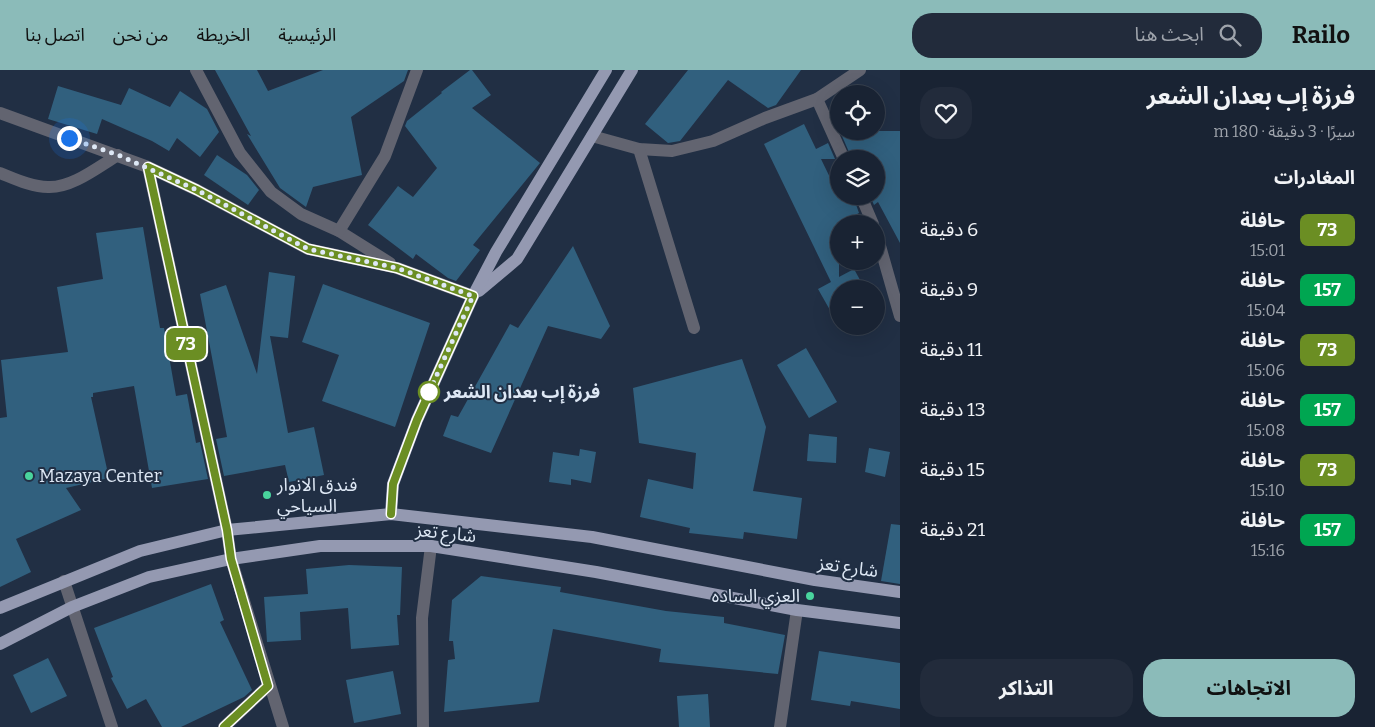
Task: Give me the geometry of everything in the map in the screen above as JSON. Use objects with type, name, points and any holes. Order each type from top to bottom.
[{"type":"main road","points":[[391,514],[393,484],[413,429],[473,296],[496,252],[606,70]]},
{"type":"main road","points":[[473,296],[517,259],[632,70]]},
{"type":"main road","name":"شارع تعز","points":[[0,608],[140,551],[227,530],[391,514],[592,537],[815,580],[900,592]]},
{"type":"main road","name":"شارع تعز","points":[[0,644],[72,607],[149,577],[231,559],[320,546],[431,546],[596,572],[797,610],[900,623]]},
{"type":"street","points":[[196,70],[240,152],[271,192],[301,214],[339,232],[397,268]]},
{"type":"street","points":[[339,232],[385,156],[417,70]]},
{"type":"street","points":[[592,136],[640,149],[672,151],[713,141],[765,118],[817,100],[860,70]]},
{"type":"street","points":[[817,100],[840,150]]},
{"type":"street","points":[[0,114],[148,167],[197,190],[308,249],[397,268],[473,296]]},
{"type":"street","points":[[640,149],[694,328]]},
{"type":"street","points":[[0,173],[26,183],[49,188],[70,182],[118,155]]},
{"type":"street","points":[[148,167],[227,530],[231,559],[268,686],[283,727]]},
{"type":"street","points":[[885,264],[900,316]]},
{"type":"street","points":[[423,727],[422,618],[431,546]]},
{"type":"street","points":[[64,581],[112,727]]},
{"type":"street","points":[[780,727],[797,610]]},
{"type":"street","points":[[224,727],[268,686]]},
{"type":"building","points":[[215,70],[257,70],[268,91],[323,70],[408,70],[404,81],[351,117],[362,175],[313,187],[306,207],[280,188],[247,134],[251,136]]},
{"type":"building","points":[[472,70],[491,95],[472,108],[540,163],[473,245],[480,250],[456,281],[448,278],[416,254],[413,259],[368,225],[398,186],[413,197],[437,168],[405,126],[407,121]]},
{"type":"building","points":[[688,70],[801,70],[776,105],[768,108],[728,80],[680,141],[668,143],[645,124]]},
{"type":"building","points":[[58,86],[121,105],[129,88],[170,107],[180,91],[207,109],[219,132],[200,157],[177,138],[169,151],[152,141],[102,119],[97,134],[48,119]]},
{"type":"building","points":[[804,124],[816,149],[828,143],[831,150],[830,159],[821,159],[830,178],[830,205],[856,205],[859,213],[855,215],[830,215],[830,270],[839,270],[839,277],[855,270],[860,280],[830,280],[764,144]]},
{"type":"building","points":[[885,131],[900,131],[900,243],[880,205],[885,205],[885,150],[848,150],[844,140],[885,140]]},
{"type":"building","points":[[217,155],[247,175],[259,190],[248,205],[204,175]]},
{"type":"building","points":[[143,227],[160,328],[164,328],[176,396],[187,394],[196,443],[200,442],[208,479],[152,488],[134,386],[93,393],[93,397],[91,397],[109,478],[66,488],[81,510],[16,539],[31,572],[0,587],[0,418],[7,417],[1,360],[68,352],[57,287],[103,279],[96,233]]},
{"type":"building","points":[[573,246],[610,326],[601,339],[548,326],[491,453],[443,436],[451,415],[458,417],[510,324],[518,328]]},
{"type":"building","points":[[269,272],[295,276],[288,338],[270,336],[288,433],[314,427],[324,475],[289,482],[285,465],[224,476],[216,439],[227,437],[200,294],[226,285],[257,374]]},
{"type":"building","points":[[830,283],[830,310],[818,289]]},
{"type":"building","points":[[323,284],[430,323],[395,427],[322,401],[339,355],[302,342]]},
{"type":"building","points":[[806,348],[837,402],[809,418],[777,365]]},
{"type":"building","points":[[742,359],[766,427],[753,491],[802,498],[797,539],[744,532],[743,539],[689,533],[690,528],[640,517],[648,479],[693,489],[696,453],[639,443],[633,388]]},
{"type":"building","points":[[809,434],[837,437],[836,463],[807,461]]},
{"type":"building","points":[[869,448],[890,452],[885,477],[865,472]]},
{"type":"building","points":[[580,449],[596,452],[591,483],[571,479],[571,485],[549,482],[553,452],[579,456]]},
{"type":"building","points":[[891,524],[900,525],[900,584],[881,581]]},
{"type":"building","points":[[349,565],[402,567],[400,615],[397,615],[399,645],[351,649],[348,608],[300,612],[301,640],[267,642],[264,597],[308,594],[306,569]]},
{"type":"building","points":[[481,576],[561,587],[560,592],[666,611],[724,617],[724,623],[785,635],[778,674],[659,662],[661,649],[553,629],[539,702],[444,712],[448,660],[455,659],[453,641],[449,641],[452,600]]},
{"type":"building","points":[[211,584],[224,620],[220,622],[252,690],[244,697],[181,727],[162,727],[146,699],[127,709],[111,678],[113,677],[94,628]]},
{"type":"building","points":[[819,651],[900,663],[900,709],[851,701],[850,706],[811,700]]},
{"type":"building","points":[[48,658],[67,696],[31,713],[13,675]]},
{"type":"building","points":[[393,671],[401,714],[354,723],[346,680]]},
{"type":"building","points":[[708,694],[710,727],[679,727],[677,696]]},
{"type":"bus line","name":"73","points":[[224,727],[268,686],[231,559],[227,530],[148,167],[197,190],[308,249],[397,268],[473,296],[417,420],[393,484],[391,514]]},
{"type":"place","name":"فرزة إب بعدان الشعر","points":[[429,392]]},
{"type":"place","name":"Mazaya Center","points":[[29,476]]},
{"type":"place","name":"فندق الانوار السياحي","points":[[267,495]]},
{"type":"place","name":"العزي الساده","points":[[810,596]]},
{"type":"route","points":[[69,138],[148,167],[197,190],[308,249],[397,268],[473,296],[429,392]]}]
